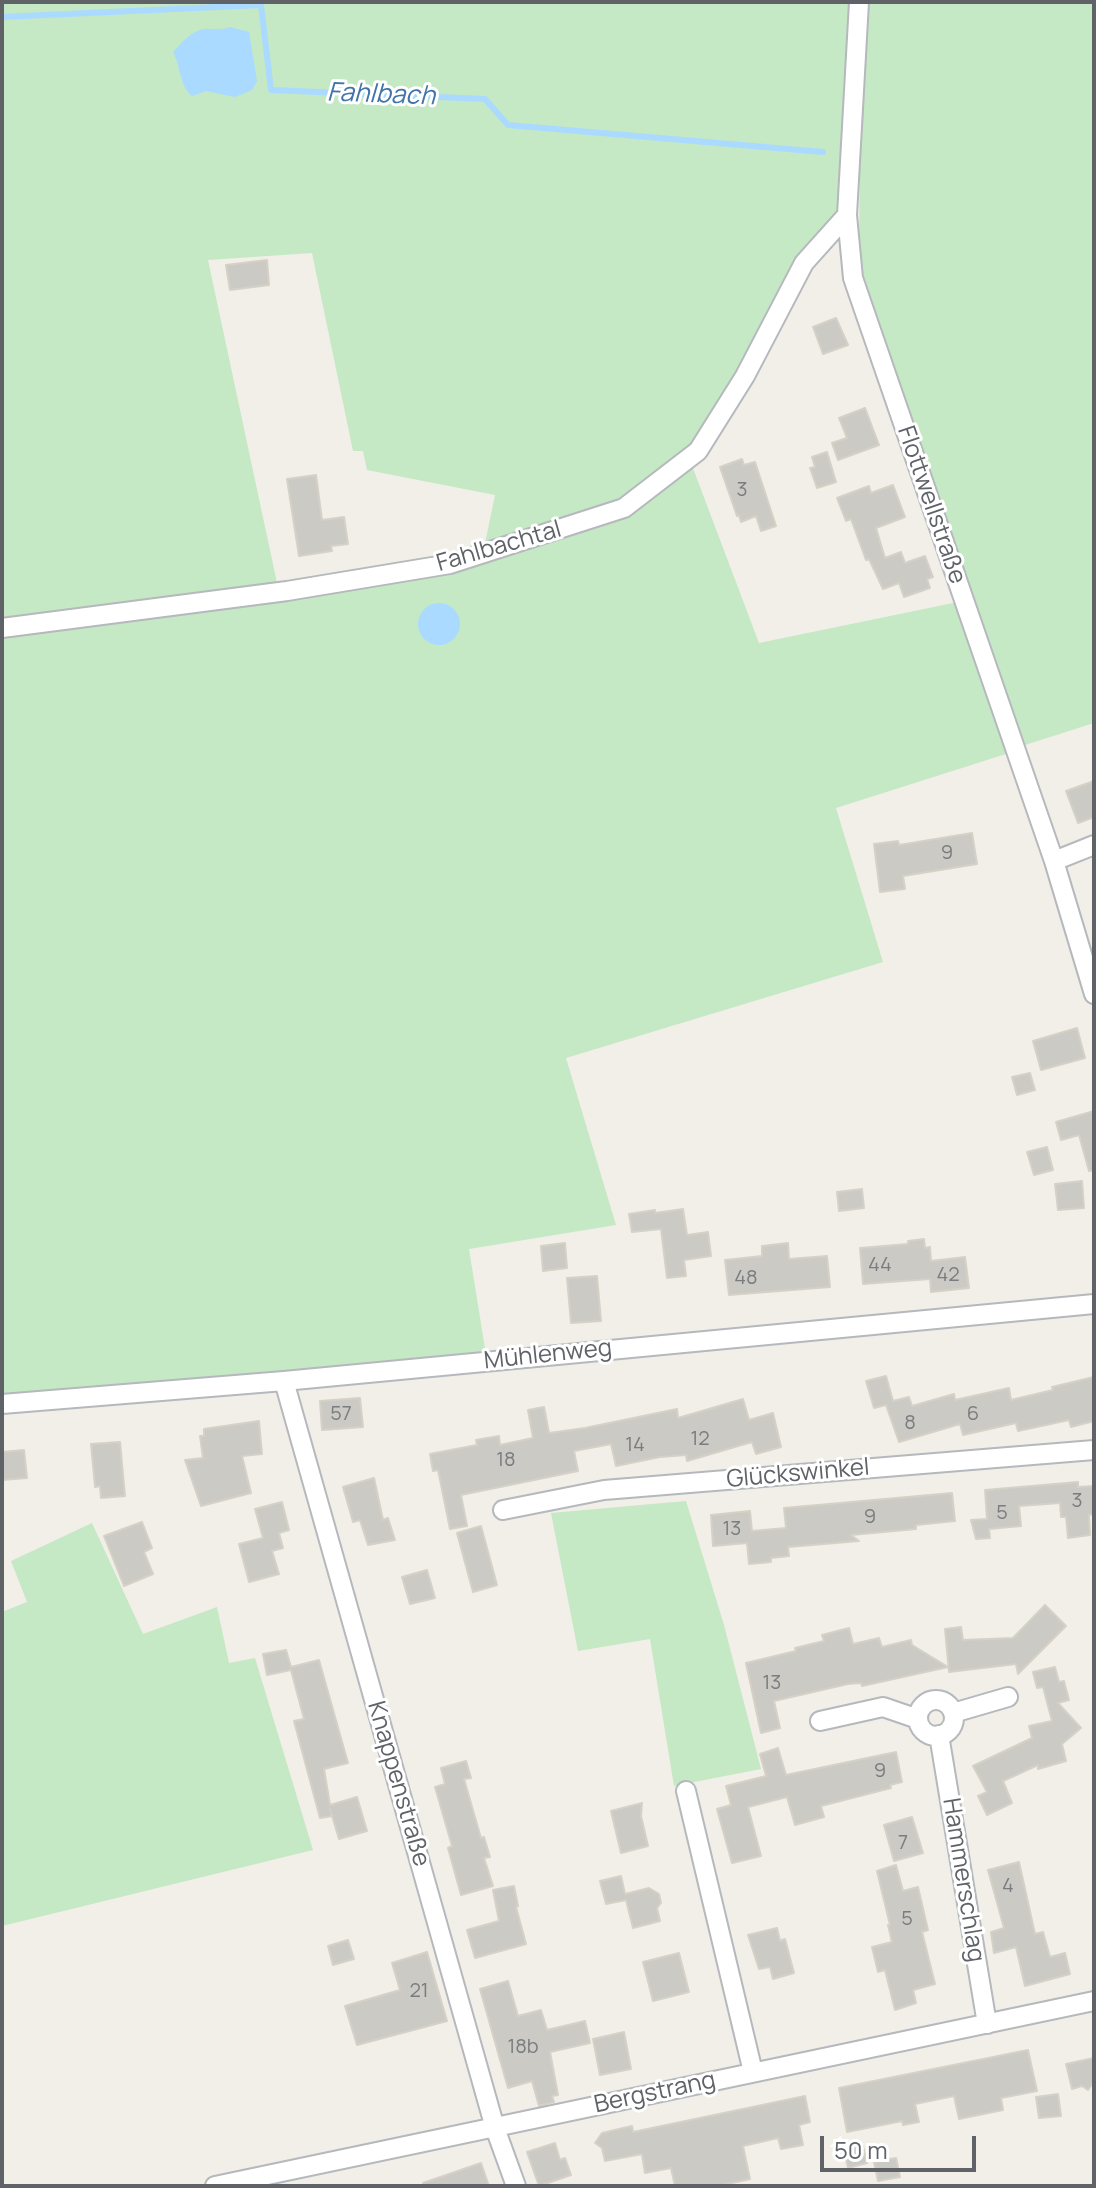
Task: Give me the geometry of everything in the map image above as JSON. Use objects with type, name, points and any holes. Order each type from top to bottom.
[{"type":"street","name":"Flottwellstraße","points":[[859,2],[847,215],[853,278],[1054,861],[1094,994]]},
{"type":"street","name":"Fahlbachtal","points":[[2,628],[287,591],[450,564],[624,508],[698,451],[745,376],[804,263],[847,215]]},
{"type":"street","points":[[1054,861],[1094,845]]},
{"type":"street","name":"Mühlenweg","points":[[2,1404],[284,1381],[1094,1304]]},
{"type":"street","name":"Knappenstraße","points":[[284,1381],[495,2128],[516,2186]]},
{"type":"street","name":"Glückswinkel","points":[[503,1510],[604,1490],[1094,1450]]},
{"type":"street","points":[[953,1713],[1008,1697]]},
{"type":"street","points":[[820,1721],[883,1707],[918,1719],[928,1734],[939,1735],[950,1729],[953,1713],[946,1703],[935,1700],[921,1708],[918,1719]]},
{"type":"street","name":"Hammerschlag","points":[[939,1735],[987,2024]]},
{"type":"street","points":[[686,1791],[753,2072]]},
{"type":"street","name":"Bergstrang","points":[[215,2186],[1094,2001]]},
{"type":"green space","points":[[2,2],[854,2],[842,211],[693,446],[627,500],[484,548],[495,495],[367,470],[363,451],[353,451],[312,253],[208,260],[277,583],[2,620]]},
{"type":"green space","points":[[861,2],[1094,2],[1094,723],[1025,745],[868,300],[859,262]]},
{"type":"green space","points":[[691,463],[759,643],[958,602],[1009,753],[836,808],[883,962],[566,1058],[616,1225],[469,1249],[486,1355],[2,1396],[2,634],[340,587],[629,509]]},
{"type":"green space","points":[[686,1501],[724,1625],[761,1769],[674,1786],[650,1639],[578,1651],[551,1513]]},
{"type":"green space","points":[[92,1523],[143,1634],[217,1607],[229,1663],[255,1658],[313,1850],[2,1926],[2,1612],[27,1602],[11,1561]]},
{"type":"water","points":[[230,27],[249,32],[257,81],[252,90],[235,97],[206,91],[192,96],[185,86],[173,52],[199,30]]},
{"type":"water","points":[[439,603],[454,609],[460,624],[454,639],[439,645],[424,639],[418,624],[424,609]]},
{"type":"building","points":[[267,260],[269,285],[230,290],[226,265]]},
{"type":"building","points":[[836,318],[848,345],[823,354],[813,327]]},
{"type":"building","points":[[865,408],[879,445],[838,460],[832,443],[847,438],[839,418]]},
{"type":"building","points":[[827,452],[836,482],[817,488],[810,468],[815,467],[812,457]]},
{"type":"building","points":[[742,459],[744,465],[755,462],[776,526],[761,531],[756,516],[741,522],[737,516],[720,467]]},
{"type":"building","points":[[316,475],[322,520],[344,517],[348,544],[331,546],[332,551],[299,556],[287,479]]},
{"type":"building","points":[[893,485],[905,517],[876,528],[885,558],[901,552],[905,563],[925,556],[933,577],[927,579],[930,588],[904,597],[899,583],[883,589],[869,559],[866,560],[851,519],[846,521],[837,498],[869,486],[871,493]]},
{"type":"building","points":[[1094,781],[1094,817],[1078,823],[1066,791]]},
{"type":"building","points":[[972,833],[977,864],[903,876],[905,889],[880,892],[874,844],[898,841],[899,845]]},
{"type":"building","points":[[1077,1028],[1085,1058],[1041,1070],[1033,1041]]},
{"type":"building","points":[[1030,1073],[1035,1090],[1017,1095],[1012,1077]]},
{"type":"building","points":[[1094,1111],[1094,1170],[1089,1171],[1079,1135],[1061,1140],[1056,1122]]},
{"type":"building","points":[[1047,1147],[1053,1170],[1034,1175],[1027,1152]]},
{"type":"building","points":[[1082,1181],[1084,1208],[1058,1210],[1055,1184]]},
{"type":"building","points":[[862,1189],[864,1208],[839,1211],[837,1192]]},
{"type":"building","points":[[683,1209],[687,1235],[708,1232],[711,1256],[684,1260],[686,1276],[667,1278],[661,1229],[632,1232],[629,1214]]},
{"type":"building","points":[[924,1239],[925,1248],[930,1247],[931,1261],[965,1257],[969,1288],[931,1292],[930,1279],[863,1284],[860,1248],[908,1244],[908,1241]]},
{"type":"building","points":[[565,1243],[567,1268],[543,1271],[541,1246]]},
{"type":"building","points":[[788,1243],[789,1259],[827,1256],[830,1287],[729,1295],[725,1260],[762,1256],[762,1246]]},
{"type":"building","points":[[597,1276],[601,1321],[571,1323],[567,1278]]},
{"type":"building","points":[[886,1376],[893,1401],[909,1397],[912,1406],[954,1394],[955,1400],[1009,1388],[1011,1400],[1094,1377],[1094,1421],[1071,1427],[1069,1420],[1018,1431],[1016,1423],[963,1435],[960,1424],[899,1442],[886,1405],[874,1408],[866,1381]]},
{"type":"building","points":[[360,1398],[363,1427],[322,1430],[320,1401]]},
{"type":"building","points":[[743,1399],[749,1420],[773,1413],[781,1447],[756,1454],[752,1442],[687,1461],[686,1455],[616,1466],[611,1444],[574,1451],[578,1471],[461,1495],[467,1526],[450,1529],[438,1470],[433,1471],[430,1454],[477,1445],[476,1440],[499,1436],[500,1445],[533,1438],[528,1410],[544,1407],[549,1433],[677,1409],[678,1418]]},
{"type":"building","points":[[259,1421],[262,1454],[242,1456],[251,1493],[201,1506],[185,1460],[203,1458],[200,1436],[204,1436],[204,1429]]},
{"type":"building","points":[[120,1442],[125,1496],[101,1498],[100,1486],[95,1487],[91,1444]]},
{"type":"building","points":[[24,1450],[27,1478],[2,1480],[2,1452]]},
{"type":"building","points":[[374,1478],[383,1520],[388,1518],[395,1540],[368,1545],[360,1520],[353,1522],[343,1487]]},
{"type":"building","points":[[1078,1482],[1078,1487],[1094,1486],[1094,1514],[1089,1515],[1090,1535],[1068,1538],[1066,1517],[1061,1517],[1060,1503],[1019,1506],[1021,1526],[989,1529],[990,1538],[976,1539],[971,1520],[987,1519],[985,1490]]},
{"type":"building","points":[[952,1493],[955,1521],[916,1525],[916,1529],[851,1535],[859,1541],[788,1547],[789,1556],[771,1558],[771,1562],[749,1564],[747,1543],[713,1546],[711,1515],[750,1511],[752,1531],[786,1528],[784,1508]]},
{"type":"building","points":[[282,1502],[289,1530],[279,1533],[283,1548],[272,1551],[279,1574],[249,1582],[239,1544],[263,1538],[255,1509]]},
{"type":"building","points":[[142,1522],[152,1548],[144,1552],[153,1574],[124,1586],[104,1536]]},
{"type":"building","points":[[481,1526],[497,1585],[473,1592],[457,1533]]},
{"type":"building","points":[[427,1570],[435,1598],[410,1604],[402,1577]]},
{"type":"building","points":[[1045,1605],[1066,1626],[1018,1674],[1016,1664],[949,1672],[945,1629],[961,1627],[963,1640],[1013,1638]]},
{"type":"building","points":[[849,1628],[853,1644],[879,1638],[882,1647],[911,1640],[912,1645],[948,1667],[862,1686],[861,1683],[848,1684],[774,1701],[780,1728],[761,1733],[746,1663],[796,1651],[795,1648],[824,1641],[822,1635]]},
{"type":"building","points":[[286,1650],[291,1667],[319,1660],[348,1763],[324,1769],[330,1805],[357,1797],[367,1831],[339,1839],[330,1809],[332,1816],[320,1818],[294,1721],[304,1719],[291,1670],[267,1675],[263,1654]]},
{"type":"building","points":[[1055,1667],[1059,1682],[1064,1681],[1069,1700],[1058,1703],[1081,1728],[1062,1744],[1066,1761],[1038,1769],[1038,1765],[1003,1781],[1012,1803],[987,1815],[978,1796],[987,1792],[973,1766],[1032,1738],[1029,1726],[1052,1721],[1043,1687],[1037,1688],[1033,1672]]},
{"type":"building","points":[[778,1748],[786,1775],[896,1752],[902,1782],[890,1785],[891,1788],[821,1806],[824,1817],[795,1825],[787,1797],[748,1807],[761,1856],[732,1863],[717,1809],[731,1805],[726,1786],[766,1776],[760,1754]]},
{"type":"building","points":[[466,1761],[471,1778],[464,1779],[481,1838],[484,1837],[490,1857],[484,1858],[493,1886],[461,1895],[448,1848],[452,1846],[435,1787],[445,1784],[441,1768]]},
{"type":"building","points":[[642,1803],[641,1816],[648,1846],[621,1853],[611,1811]]},
{"type":"building","points":[[912,1817],[923,1853],[894,1861],[884,1825]]},
{"type":"building","points":[[1019,1862],[1035,1934],[1043,1932],[1050,1957],[1065,1953],[1070,1974],[1025,1986],[1016,1947],[994,1953],[991,1932],[1004,1928],[988,1870]]},
{"type":"building","points":[[896,1865],[903,1891],[918,1887],[928,1930],[922,1932],[935,1984],[913,1990],[916,2003],[895,2010],[885,1970],[878,1972],[872,1947],[892,1942],[877,1871]]},
{"type":"building","points":[[621,1876],[625,1894],[649,1888],[659,1894],[661,1903],[657,1908],[660,1921],[633,1928],[626,1900],[606,1904],[600,1881]]},
{"type":"building","points":[[514,1886],[526,1944],[475,1958],[467,1930],[499,1921],[493,1890]]},
{"type":"building","points":[[777,1928],[780,1941],[785,1939],[794,1973],[773,1979],[770,1967],[759,1969],[748,1935]]},
{"type":"building","points":[[348,1940],[354,1959],[333,1965],[328,1946]]},
{"type":"building","points":[[427,1952],[447,2021],[357,2045],[345,2006],[400,1990],[392,1963]]},
{"type":"building","points":[[679,1953],[689,1992],[653,2001],[643,1962]]},
{"type":"building","points":[[508,1981],[518,2016],[541,2010],[547,2030],[585,2021],[590,2043],[550,2052],[558,2095],[552,2096],[554,2102],[539,2106],[532,2081],[508,2088],[480,1989]]},
{"type":"building","points":[[624,2032],[631,2069],[600,2075],[593,2039]]},
{"type":"building","points":[[1028,2050],[1037,2091],[1001,2098],[1003,2110],[959,2119],[954,2096],[915,2104],[919,2122],[903,2125],[902,2121],[847,2132],[839,2088]]},
{"type":"building","points":[[1094,2058],[1094,2081],[1088,2090],[1082,2086],[1072,2089],[1066,2064]]},
{"type":"building","points":[[1058,2094],[1061,2116],[1039,2118],[1036,2097]]},
{"type":"building","points":[[805,2096],[810,2122],[799,2125],[803,2145],[781,2149],[778,2138],[743,2146],[750,2179],[718,2186],[675,2186],[671,2168],[645,2173],[642,2154],[605,2161],[602,2148],[595,2143],[602,2133],[632,2126],[633,2132]]},
{"type":"building","points":[[555,2143],[560,2160],[565,2158],[571,2175],[539,2186],[527,2152]]},
{"type":"building","points":[[863,2146],[867,2163],[848,2168],[844,2150]]},
{"type":"building","points":[[896,2158],[900,2177],[878,2181],[874,2162]]},
{"type":"building","points":[[481,2163],[489,2186],[424,2186],[423,2183]]},
{"type":"waterway","name":"Fahlbach","points":[[2,17],[261,5],[271,90],[485,99],[508,125],[823,152]]}]
